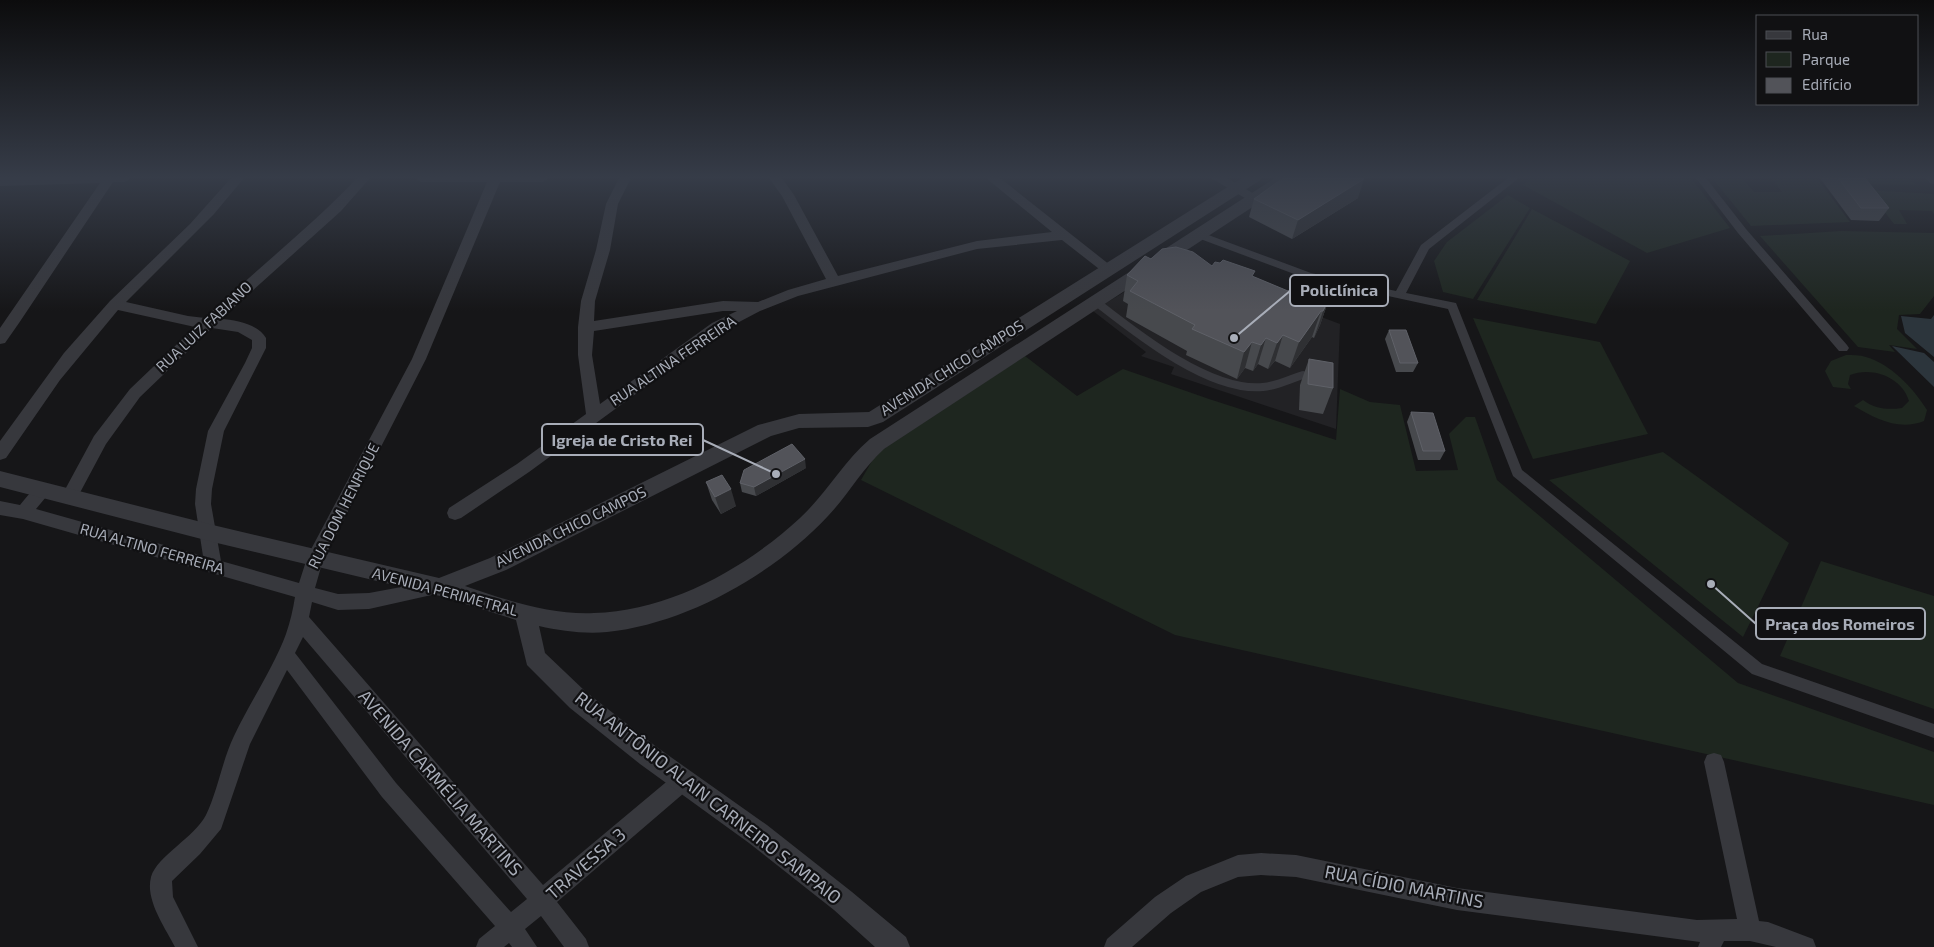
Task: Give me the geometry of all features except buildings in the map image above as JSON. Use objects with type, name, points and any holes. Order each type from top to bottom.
[{"type":"street","points":[[0,339],[79,222]]},
{"type":"street","points":[[0,454],[15,430],[45,390],[115,304],[199,222]]},
{"type":"street","name":"RUA LUIZ FABIANO","points":[[69,497],[100,440],[114,418],[135,393],[207,323],[320,222]]},
{"type":"street","name":"RUA DOM HENRIQUE","points":[[187,947],[162,899],[161,878],[167,870],[193,847],[214,822],[241,742],[286,655],[300,620],[306,582],[314,560],[419,359],[477,222]]},
{"type":"street","points":[[594,415],[585,355],[585,327],[588,301],[603,250],[607,222]]},
{"type":"street","points":[[802,222],[834,281]]},
{"type":"street","points":[[1048,222],[1108,269]]},
{"type":"street","name":"AVENIDA CHICO CAMPOS","points":[[439,587],[498,564],[765,430],[799,421],[868,420],[1182,222]]},
{"type":"street","name":"AVENIDA CHICO CAMPOS","points":[[849,473],[864,454],[877,444],[1217,222]]},
{"type":"street","points":[[1399,295],[1425,247],[1457,222]]},
{"type":"street","points":[[1736,222],[1842,348]]},
{"type":"street","points":[[1199,234],[1309,276],[1452,306],[1518,473],[1758,669],[1934,731]]},
{"type":"street","name":"RUA ALTINA FERREIRA","points":[[455,513],[523,468],[717,327],[760,306],[793,293],[834,281],[977,245],[1064,235]]},
{"type":"street","points":[[115,304],[207,323],[240,327],[251,331],[259,338],[258,348],[252,363],[216,431],[204,489],[203,504],[214,567]]},
{"type":"street","points":[[585,327],[723,306],[760,306]]},
{"type":"street","points":[[1014,328],[1033,343]]},
{"type":"street","name":"AVENIDA PERIMETRAL","points":[[0,479],[314,560],[439,587],[525,613],[593,623],[645,616],[702,594],[776,550],[809,523],[834,495],[849,473]]},
{"type":"street","points":[[23,512],[43,490]]},
{"type":"street","name":"RUA ALTINO FERREIRA","points":[[0,508],[23,512],[284,586],[304,594],[338,602],[352,603],[389,598],[439,587]]},
{"type":"street","name":"RUA ANTÔNIO ALAIN CARNEIRO SAMPAIO","points":[[525,613],[535,658],[591,710],[648,756],[758,834],[843,901],[896,947]]},
{"type":"street","name":"AVENIDA CARMÉLIA MARTINS","points":[[300,620],[543,901],[578,947]]},
{"type":"street","points":[[286,655],[389,790],[526,947]]},
{"type":"street","points":[[1714,762],[1750,930]]},
{"type":"street","name":"TRAVESSA 3","points":[[486,947],[511,928],[684,780]]},
{"type":"street","name":"RUA CÍDIO MARTINS","points":[[1115,947],[1163,905],[1194,884],[1238,866],[1261,864],[1296,866],[1457,899],[1697,931],[1714,939],[1750,930],[1768,932],[1804,947]]},
{"type":"lane","points":[[1095,301],[1133,330],[1202,374],[1240,386],[1262,387],[1302,375]]},
{"type":"shaded area","points":[[1174,262],[1340,324],[1336,429],[1171,374],[1174,367],[1141,356],[1146,352],[1093,311]]},
{"type":"shaded area","points":[[1934,315],[1934,357],[1905,333],[1901,316],[1931,319]]},
{"type":"shaded area","points":[[1892,346],[1924,353],[1934,362],[1934,387]]},
{"type":"green space","points":[[1473,222],[1521,222],[1473,299],[1443,292],[1434,261],[1447,242]]},
{"type":"green space","points":[[1524,222],[1557,222],[1630,261],[1596,324],[1477,300]]},
{"type":"green space","points":[[1591,222],[1725,222],[1730,228],[1647,253]]},
{"type":"green space","points":[[1748,222],[1845,222],[1751,226]]},
{"type":"green space","points":[[1893,222],[1906,222],[1907,224],[1894,224]]},
{"type":"green space","points":[[1841,231],[1934,233],[1934,296],[1920,314],[1899,315],[1897,329],[1917,349],[1889,345],[1895,352],[1858,347],[1760,236]]},
{"type":"green space","points":[[1473,318],[1600,342],[1648,434],[1533,459]]},
{"type":"green space","points":[[1846,355],[1859,355],[1875,360],[1893,371],[1916,394],[1927,410],[1924,421],[1906,425],[1897,424],[1879,419],[1854,406],[1863,400],[1877,407],[1897,409],[1902,408],[1909,401],[1900,386],[1893,380],[1876,373],[1868,372],[1850,375],[1848,384],[1851,389],[1833,387],[1825,371],[1831,361]]},
{"type":"green space","points":[[1025,356],[1077,396],[1123,369],[1336,440],[1340,389],[1370,402],[1400,405],[1416,471],[1458,470],[1449,434],[1466,417],[1475,417],[1497,480],[1738,683],[1934,752],[1934,805],[1175,635],[861,480],[876,454]]},
{"type":"green space","points":[[1663,452],[1789,543],[1743,637],[1549,480]]},
{"type":"green space","points":[[1821,561],[1934,596],[1934,709],[1780,656]]},
{"type":"place","name":"Policlínica","points":[[1234,338]]},
{"type":"place","name":"Igreja de Cristo Rei","points":[[776,474]]},
{"type":"place","name":"Praça dos Romeiros","points":[[1711,584]]}]
